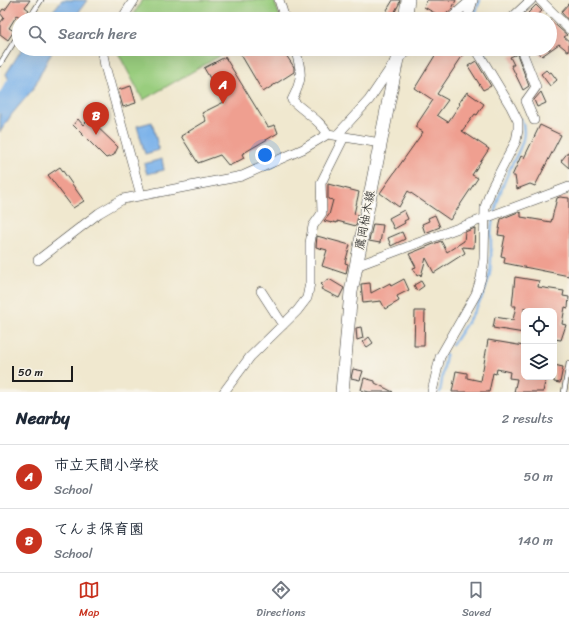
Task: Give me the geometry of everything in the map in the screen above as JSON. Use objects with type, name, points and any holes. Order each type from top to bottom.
[{"type":"main road","points":[[406,12],[408,0]]},
{"type":"main road","name":"鷹岡柚木線","points":[[342,392],[347,316],[398,56]]},
{"type":"street","points":[[126,12],[134,0]]},
{"type":"street","points":[[279,0],[283,12]]},
{"type":"street","points":[[458,12],[472,0]]},
{"type":"street","points":[[469,12],[472,0]]},
{"type":"street","points":[[518,12],[531,0]]},
{"type":"street","points":[[540,0],[552,12]]},
{"type":"street","points":[[557,17],[569,29]]},
{"type":"street","points":[[103,56],[141,195]]},
{"type":"street","points":[[297,56],[301,84],[292,100],[304,112],[336,135],[380,143]]},
{"type":"street","points":[[38,260],[99,213],[123,199],[242,176],[336,135],[370,100],[397,56]]},
{"type":"street","points":[[432,392],[440,357],[469,309],[481,278],[484,259],[485,207],[492,187],[516,141],[518,130],[518,121],[511,107],[480,56]]},
{"type":"street","points":[[524,56],[536,87],[526,101],[534,120]]},
{"type":"street","points":[[224,392],[250,357],[297,311],[307,298],[310,283],[309,258],[313,226],[322,213],[321,183],[336,135]]},
{"type":"street","points":[[356,266],[498,212],[569,187]]},
{"type":"street","points":[[261,291],[282,325]]},
{"type":"lane","points":[[33,12],[41,0]]},
{"type":"lane","points":[[0,64],[12,45]]},
{"type":"lane","points":[[564,392],[569,363]]},
{"type":"green space","points":[[142,0],[274,0],[278,12],[135,12]]},
{"type":"green space","points":[[120,56],[220,56],[143,100]]},
{"type":"water","points":[[62,0],[87,0],[79,12],[52,12]]},
{"type":"water","points":[[18,56],[50,56],[33,89],[12,114],[0,132],[0,101],[13,88],[6,74]]},
{"type":"water","points":[[152,122],[159,150],[145,154],[137,126]]},
{"type":"water","points":[[162,159],[164,170],[147,174],[144,164]]},
{"type":"building","points":[[12,0],[30,0],[25,7],[29,10],[27,12],[12,12],[12,23],[9,28],[12,30],[12,34],[8,40],[0,34],[0,23],[4,18],[0,13],[3,9],[5,10]]},
{"type":"building","points":[[393,0],[400,0],[395,12],[387,12]]},
{"type":"building","points":[[427,0],[456,0],[452,9],[448,12],[433,12],[424,7]]},
{"type":"building","points":[[569,3],[569,21],[561,12]]},
{"type":"building","points":[[536,5],[542,11],[541,12],[529,12]]},
{"type":"building","points":[[557,26],[567,35],[564,37],[569,41],[569,52],[559,44],[557,45]]},
{"type":"building","points":[[242,56],[287,56],[294,67],[294,72],[263,92]]},
{"type":"building","points":[[435,56],[462,56],[437,94],[448,100],[437,115],[448,122],[467,92],[484,104],[477,115],[475,114],[462,131],[489,149],[472,175],[478,178],[450,220],[408,191],[399,207],[380,193],[423,132],[415,127],[433,100],[415,88]]},
{"type":"building","points":[[518,56],[529,86],[523,90],[511,65],[514,65],[510,57]]},
{"type":"building","points":[[225,57],[268,127],[275,125],[278,133],[242,154],[244,158],[229,166],[220,155],[198,163],[181,136],[206,121],[202,113],[224,102],[204,68]]},
{"type":"building","points":[[476,61],[491,86],[483,90],[468,66]]},
{"type":"building","points":[[546,70],[549,73],[551,72],[557,80],[550,86],[541,74]]},
{"type":"building","points":[[131,86],[136,103],[123,107],[118,90]]},
{"type":"building","points":[[541,92],[546,103],[537,107],[534,100]]},
{"type":"building","points":[[78,119],[83,125],[89,119],[118,147],[114,155],[106,158],[73,125]]},
{"type":"building","points":[[540,125],[561,135],[535,186],[530,184],[517,189],[515,176],[512,176],[521,156],[524,158]]},
{"type":"building","points":[[569,151],[569,168],[561,161]]},
{"type":"building","points":[[60,167],[84,201],[73,208],[48,175]]},
{"type":"building","points":[[328,184],[359,192],[354,214],[358,215],[356,226],[337,221],[337,223],[332,223],[324,221],[329,215],[333,200],[328,199]]},
{"type":"building","points":[[557,198],[569,198],[569,276],[504,263],[505,257],[501,256],[505,236],[498,235],[501,219],[518,212],[521,213],[521,217],[551,222]]},
{"type":"building","points":[[404,210],[408,219],[404,221],[405,223],[394,229],[389,218]]},
{"type":"building","points":[[435,215],[440,227],[425,233],[422,224],[429,221],[428,218]]},
{"type":"building","points":[[373,224],[383,225],[380,243],[369,241]]},
{"type":"building","points":[[475,228],[474,248],[462,247],[465,253],[434,273],[426,258],[421,276],[420,274],[417,276],[413,268],[416,267],[409,254],[441,241],[447,252],[464,241],[465,232]]},
{"type":"building","points":[[402,232],[405,239],[391,246],[388,238]]},
{"type":"building","points":[[317,236],[350,245],[345,263],[348,264],[346,274],[322,266],[327,250],[316,247]]},
{"type":"building","points":[[515,277],[539,281],[538,287],[564,291],[563,296],[569,297],[568,308],[565,307],[562,324],[566,325],[561,340],[557,339],[557,308],[521,308],[521,333],[493,328],[495,317],[513,320],[516,306],[512,306]]},
{"type":"building","points":[[329,279],[344,288],[339,298],[321,289],[323,286],[321,284]]},
{"type":"building","points":[[404,279],[409,290],[397,296],[399,301],[385,309],[381,301],[363,303],[361,284],[370,283],[371,293],[390,283],[391,286]]},
{"type":"building","points":[[421,281],[424,286],[417,291],[414,285]]},
{"type":"building","points":[[415,311],[425,311],[424,346],[414,346]]},
{"type":"building","points":[[361,327],[363,338],[357,340],[356,328]]},
{"type":"building","points":[[369,337],[373,343],[367,347],[363,342]]},
{"type":"building","points":[[488,340],[521,346],[521,380],[545,380],[543,392],[514,392],[517,379],[509,378],[510,372],[497,369],[496,374],[493,373],[489,392],[452,392],[456,371],[467,373],[467,378],[481,381]]},
{"type":"building","points":[[557,366],[563,367],[560,383],[554,382],[554,380],[557,380]]},
{"type":"building","points":[[353,369],[363,371],[360,380],[351,378]]},
{"type":"building","points":[[364,378],[375,381],[375,383],[393,392],[369,392],[361,390]]},
{"type":"waterway","points":[[476,12],[480,0]]},
{"type":"waterway","points":[[0,106],[32,56]]},
{"type":"waterway","points":[[486,56],[490,65]]},
{"type":"waterway","points":[[495,212],[503,186],[523,139],[524,133],[521,119]]},
{"type":"waterway","points":[[452,345],[479,304],[487,286],[490,270],[493,219]]},
{"type":"waterway","points":[[440,392],[446,354]]},
{"type":"place","name":"市立天間小学校","points":[[223,104]]},
{"type":"place","name":"てんま保育園","points":[[96,135]]}]
